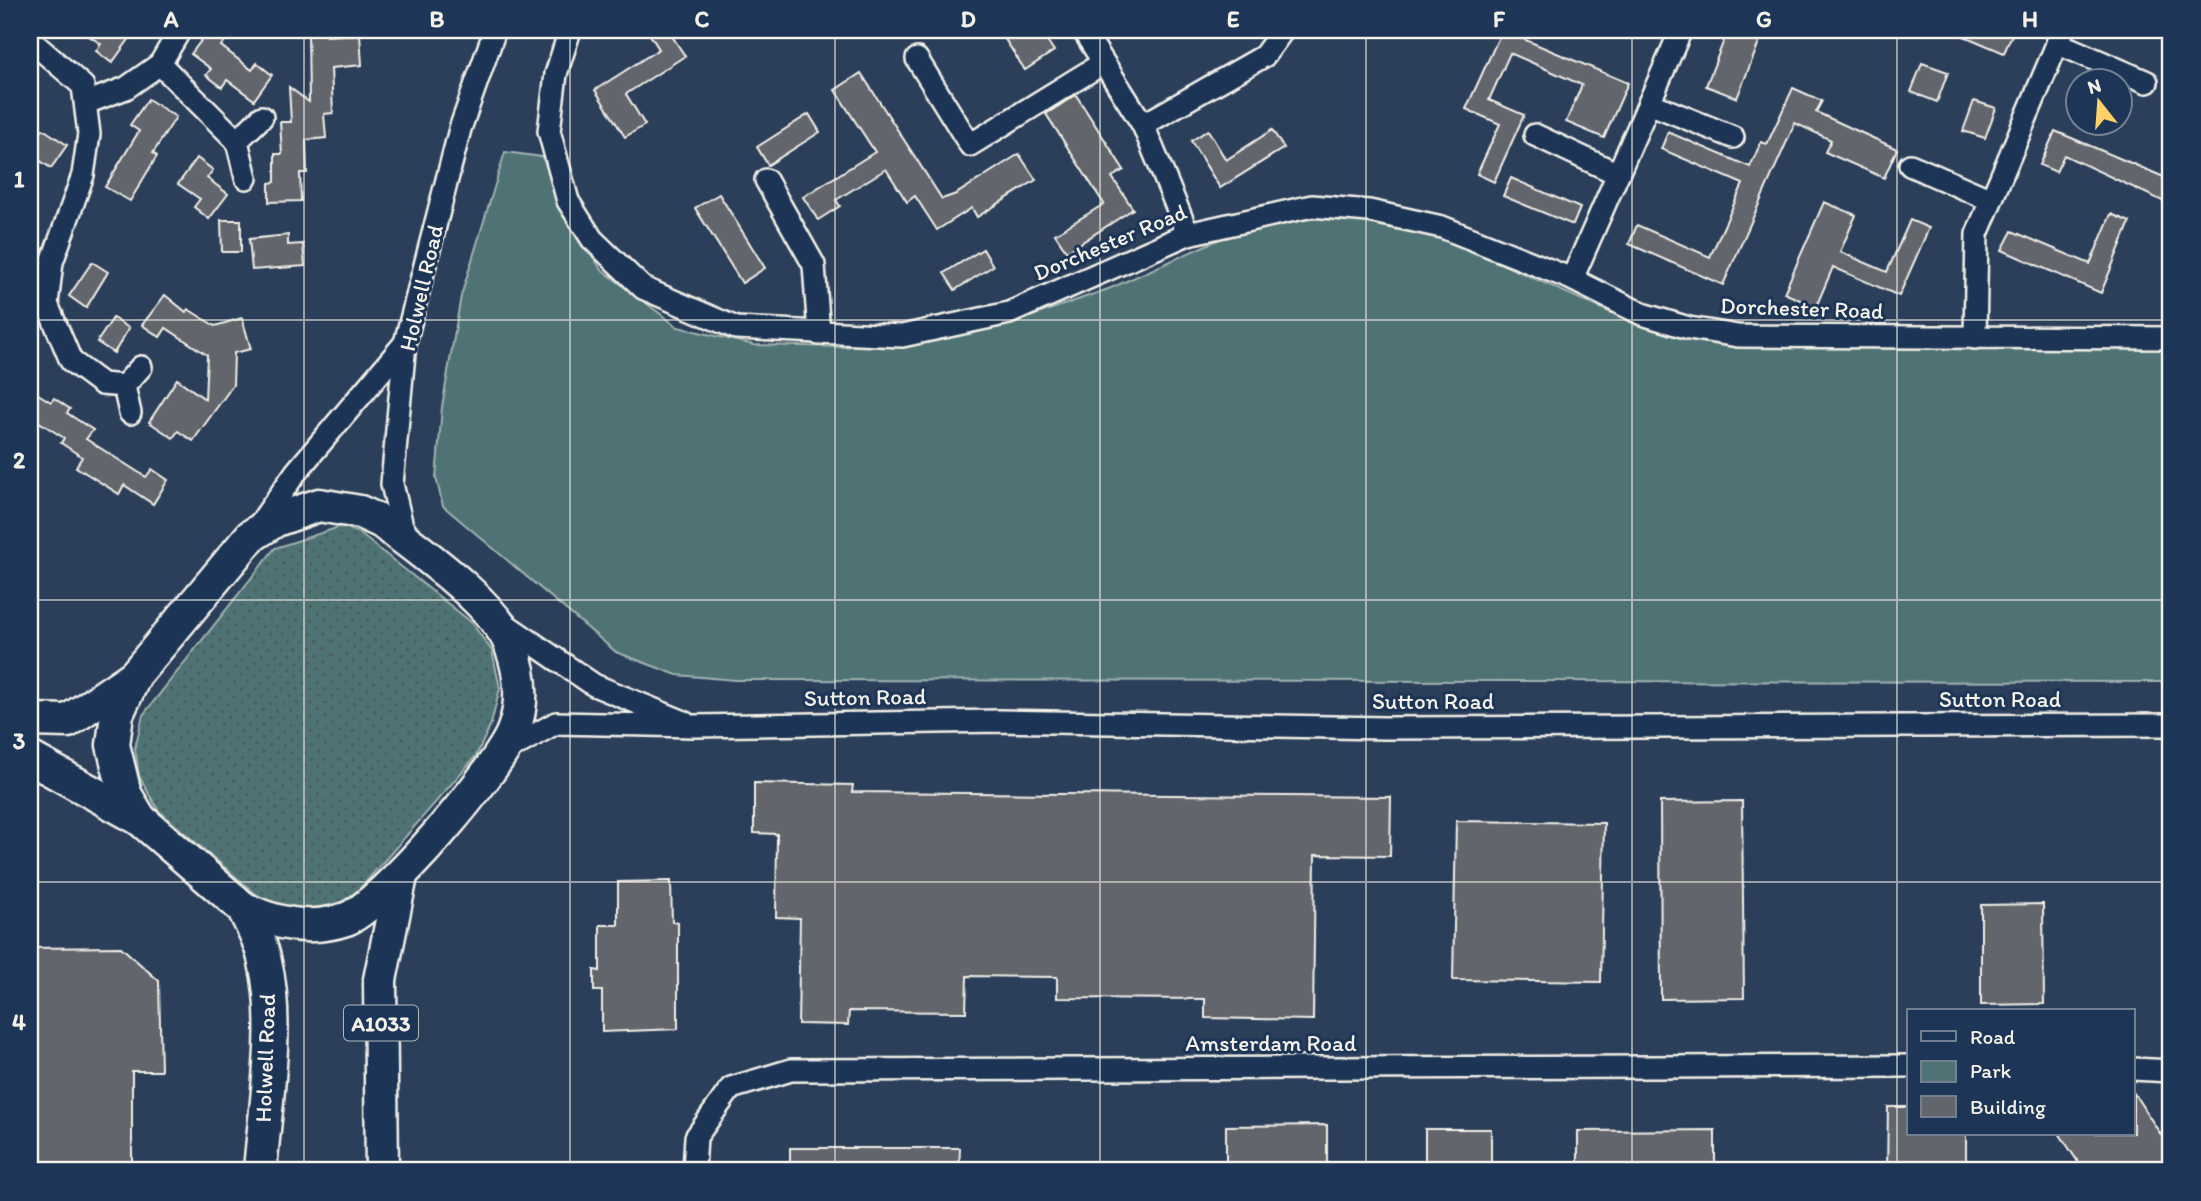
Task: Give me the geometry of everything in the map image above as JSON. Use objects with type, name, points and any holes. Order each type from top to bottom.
[{"type":"highway","points":[[30,758],[140,819],[243,908],[263,918],[289,923],[311,926],[330,923],[349,918],[370,904],[401,876],[504,752],[520,711],[521,691],[511,643],[497,618],[382,522],[360,512],[339,507],[318,506],[299,510],[251,536],[135,675],[117,714],[113,745],[121,783],[140,819]]},
{"type":"highway","points":[[30,720],[68,721],[135,675]]},
{"type":"highway","name":"A1033","points":[[382,1171],[380,980],[401,876]]},
{"type":"highway","name":"Holwell Road","points":[[243,908],[259,938],[266,965],[270,1014],[260,1171]]},
{"type":"street","points":[[86,103],[126,88],[160,64],[180,30]]},
{"type":"street","name":"Holwell Road","points":[[416,549],[402,526],[392,484],[405,343],[460,129],[495,30]]},
{"type":"street","name":"Dorchester Road","points":[[570,30],[556,74],[549,131],[568,201],[592,239],[643,288],[736,328],[902,336],[1013,312],[1188,234],[1312,206],[1369,211],[1442,227],[1572,279],[1642,314],[1689,328],[1738,336],[2171,338]]},
{"type":"street","points":[[1083,30],[1143,125],[1188,234]]},
{"type":"street","points":[[1143,125],[1264,57],[1283,30]]},
{"type":"street","points":[[1572,279],[1681,30]]},
{"type":"street","points":[[1975,338],[1977,234],[2060,36],[2147,82]]},
{"type":"street","points":[[30,40],[83,86],[89,134],[83,175],[52,262],[47,304],[71,360],[102,384],[124,386]]},
{"type":"street","points":[[917,59],[971,145],[1103,63]]},
{"type":"street","points":[[160,64],[237,141],[246,178]]},
{"type":"street","points":[[1649,103],[1733,137]]},
{"type":"street","points":[[237,141],[262,117]]},
{"type":"street","points":[[1535,135],[1618,174]]},
{"type":"street","points":[[1910,165],[1991,200]]},
{"type":"street","points":[[766,180],[814,265],[819,334]]},
{"type":"street","points":[[251,536],[296,472],[405,343]]},
{"type":"street","points":[[124,386],[141,367]]},
{"type":"street","points":[[124,386],[130,413]]},
{"type":"street","name":"Sutton Road","points":[[497,618],[594,685],[694,726]]},
{"type":"street","name":"Sutton Road","points":[[504,752],[556,723],[694,726],[999,721],[1385,728],[2171,725]]},
{"type":"street","name":"Amsterdam Road","points":[[694,1171],[696,1137],[731,1088],[791,1070],[1907,1066]]},
{"type":"street","points":[[2134,1069],[2171,1071]]},
{"type":"green space","points":[[505,152],[542,157],[575,229],[601,269],[678,327],[754,345],[844,347],[1007,325],[1111,288],[1224,237],[1279,222],[1333,217],[1425,230],[1634,323],[1685,338],[1734,346],[2171,347],[2171,682],[735,680],[677,675],[616,652],[443,506],[436,478],[442,407],[461,296]]},
{"type":"green space","points":[[342,526],[359,533],[471,622],[492,651],[500,688],[491,724],[476,756],[351,899],[323,911],[296,912],[264,901],[158,810],[139,776],[135,748],[143,715],[275,548]]},
{"type":"building","points":[[80,30],[120,30],[130,38],[112,63],[96,51],[101,44]]},
{"type":"building","points":[[209,30],[233,30],[221,46],[252,70],[257,63],[272,75],[254,100],[227,80],[222,87],[206,75],[211,69],[191,54]]},
{"type":"building","points":[[308,30],[327,30],[327,36],[360,34],[362,65],[331,68],[333,113],[324,114],[326,138],[306,140],[307,173],[300,173],[301,201],[269,202],[269,183],[275,182],[275,154],[282,154],[280,122],[291,122],[289,87],[309,102]]},
{"type":"building","points":[[647,30],[668,30],[685,56],[626,94],[645,125],[625,137],[595,90],[659,49]]},
{"type":"building","points":[[999,30],[1040,30],[1054,51],[1025,70]]},
{"type":"building","points":[[1502,30],[1628,83],[1604,138],[1566,122],[1582,85],[1510,53],[1489,100],[1524,115],[1494,182],[1477,174],[1500,124],[1466,109]]},
{"type":"building","points":[[1728,30],[1764,30],[1737,98],[1706,86]]},
{"type":"building","points":[[1950,30],[2014,30],[2004,53]]},
{"type":"building","points":[[1922,63],[1948,72],[1937,102],[1911,92]]},
{"type":"building","points":[[861,73],[942,199],[956,194],[1019,154],[1036,180],[977,217],[972,208],[937,230],[915,196],[907,202],[886,169],[836,200],[840,206],[818,220],[803,197],[875,152],[835,90]]},
{"type":"building","points":[[1793,88],[1822,101],[1816,112],[1897,149],[1884,178],[1825,152],[1831,140],[1795,123],[1723,285],[1629,244],[1637,225],[1710,257],[1743,184],[1661,149],[1668,132],[1750,167],[1761,142],[1767,144]]},
{"type":"building","points":[[1076,95],[1124,170],[1112,177],[1133,209],[1067,252],[1055,234],[1104,204],[1046,114]]},
{"type":"building","points":[[148,99],[176,117],[153,153],[157,156],[130,201],[105,187],[139,131],[130,125]]},
{"type":"building","points":[[1974,101],[1996,108],[1985,138],[1963,131]]},
{"type":"building","points":[[809,114],[820,132],[768,165],[757,147]]},
{"type":"building","points":[[43,129],[67,145],[51,168],[30,154],[30,148]]},
{"type":"building","points":[[1208,130],[1226,160],[1272,130],[1284,148],[1220,188],[1191,141]]},
{"type":"building","points":[[2055,131],[2171,180],[2171,205],[2064,155],[2056,172],[2040,165]]},
{"type":"building","points":[[197,158],[213,170],[207,178],[228,194],[209,219],[194,207],[200,199],[178,184]]},
{"type":"building","points":[[1511,178],[1580,208],[1573,225],[1503,196]]},
{"type":"building","points":[[719,194],[765,268],[742,283],[695,208]]},
{"type":"building","points":[[1824,202],[1856,215],[1840,252],[1887,272],[1910,220],[1929,228],[1899,296],[1833,267],[1816,307],[1784,293]]},
{"type":"building","points":[[2111,214],[2130,222],[2101,293],[2002,250],[2012,231],[2090,264]]},
{"type":"building","points":[[221,220],[241,220],[241,252],[222,252]]},
{"type":"building","points":[[288,235],[288,245],[303,244],[305,266],[252,270],[249,239]]},
{"type":"building","points":[[983,249],[993,266],[955,290],[944,273]]},
{"type":"building","points":[[92,262],[108,272],[86,308],[69,296]]},
{"type":"building","points":[[165,295],[186,312],[188,309],[215,326],[242,318],[251,349],[234,353],[233,385],[193,441],[178,431],[173,438],[149,422],[177,379],[205,399],[207,355],[166,328],[160,337],[142,325]]},
{"type":"building","points":[[113,318],[129,328],[114,353],[97,342]]},
{"type":"building","points":[[30,389],[51,402],[54,398],[70,409],[67,413],[93,430],[86,439],[146,477],[152,469],[168,480],[153,504],[124,485],[119,494],[76,467],[82,457],[61,443],[64,438],[30,416]]},
{"type":"building","points":[[754,783],[853,785],[852,792],[1391,797],[1390,856],[1315,855],[1313,1020],[1205,1018],[1205,999],[1057,998],[1057,977],[967,976],[966,1012],[849,1011],[848,1025],[798,1024],[800,918],[776,917],[777,834],[754,833]]},
{"type":"building","points":[[1742,801],[1744,998],[1661,999],[1660,802]]},
{"type":"building","points":[[1456,821],[1604,823],[1601,982],[1453,980]]},
{"type":"building","points":[[671,881],[672,922],[678,922],[678,1029],[602,1032],[602,991],[594,991],[594,970],[600,971],[600,925],[618,925],[618,882]]},
{"type":"building","points":[[2043,904],[2044,1004],[1981,1005],[1981,905]]},
{"type":"building","points":[[121,947],[159,981],[161,1071],[132,1071],[132,1171],[30,1171],[30,948]]},
{"type":"building","points":[[2134,1094],[2171,1150],[2171,1167],[2165,1171],[2084,1171],[2060,1134],[2134,1134]]},
{"type":"building","points":[[1888,1107],[1907,1107],[1907,1134],[1966,1134],[1966,1171],[1887,1171]]},
{"type":"building","points":[[1327,1125],[1327,1171],[1226,1171],[1226,1126]]},
{"type":"building","points":[[1425,1129],[1491,1129],[1491,1171],[1425,1171]]},
{"type":"building","points":[[1715,1130],[1715,1171],[1578,1171],[1578,1131]]},
{"type":"building","points":[[790,1148],[960,1148],[959,1171],[790,1171]]}]
